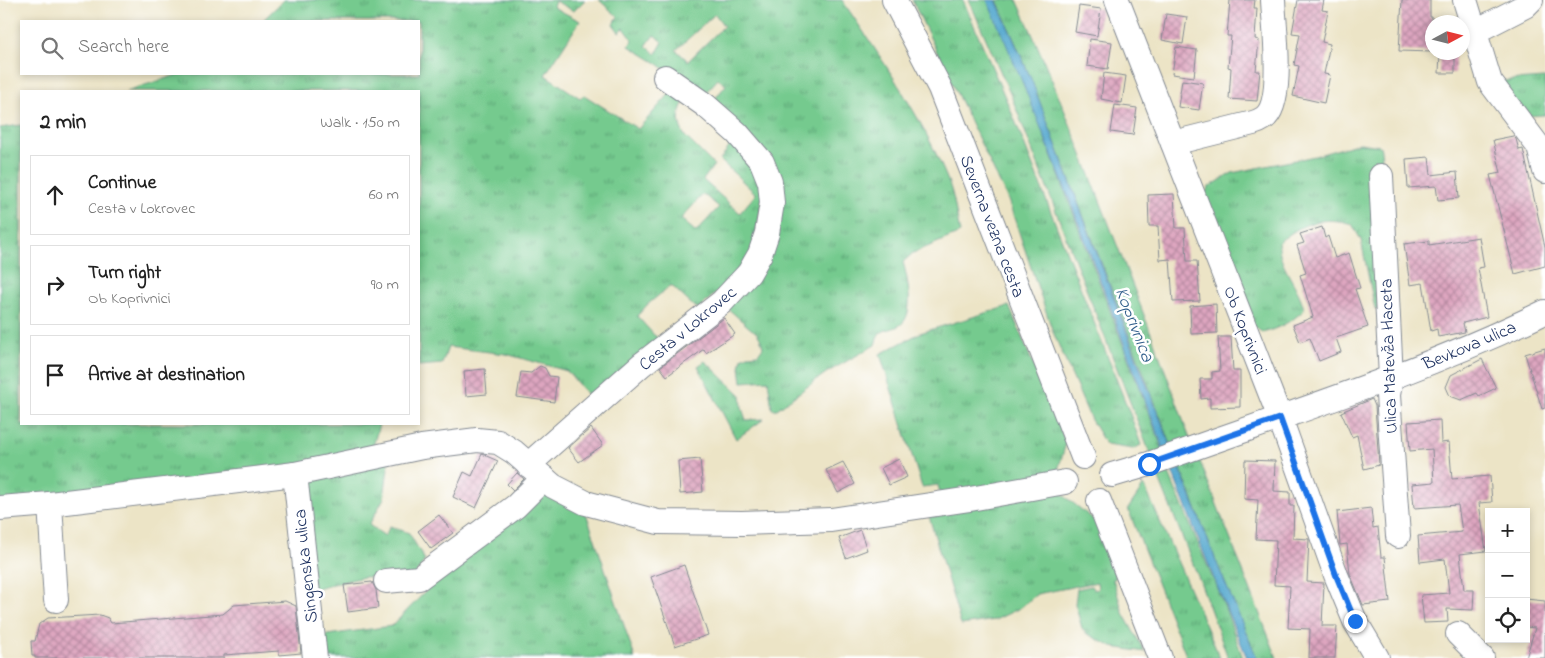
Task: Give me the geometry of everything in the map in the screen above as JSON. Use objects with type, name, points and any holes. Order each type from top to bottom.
[{"type":"street","name":"Severna vezna cesta","points":[[894,0],[940,88],[1083,457]]},
{"type":"street","name":"Ob Koprivnici","points":[[1117,0],[1183,165],[1280,418],[1336,575],[1355,621],[1377,658]]},
{"type":"street","points":[[1173,143],[1253,123],[1265,118],[1275,99],[1277,80],[1273,0]]},
{"type":"street","points":[[1465,0],[1490,82],[1539,147],[1545,171]]},
{"type":"street","points":[[1474,32],[1525,6],[1531,0]]},
{"type":"street","name":"Cesta v Lokrovec","points":[[386,581],[419,578],[516,506],[536,471],[641,365],[722,302],[749,273],[760,254],[767,233],[772,204],[770,182],[762,162],[737,133],[712,111],[665,77]]},
{"type":"street","name":"Ulica Matevža Haceta","points":[[1380,176],[1391,378],[1388,395],[1398,536]]},
{"type":"street","name":"Bevkova ulica","points":[[1280,418],[1391,378],[1495,336],[1545,312]]},
{"type":"street","points":[[1112,475],[1280,418]]},
{"type":"street","points":[[0,508],[50,504],[295,474],[422,447],[477,440],[498,442],[514,452],[553,486],[586,503],[658,522],[742,523],[831,520],[970,500],[1066,482]]},
{"type":"street","points":[[1083,457],[1098,458],[1104,462],[1112,475],[1110,490],[1106,497],[1091,503],[1076,500],[1070,494],[1066,482],[1067,471],[1071,465],[1083,457]]},
{"type":"street","name":"Singenska ulica","points":[[295,474],[315,658]]},
{"type":"street","points":[[1099,501],[1160,658]]},
{"type":"street","points":[[50,504],[56,600]]},
{"type":"street","points":[[1458,634],[1482,658]]},
{"type":"green space","points":[[284,0],[585,0],[574,11],[555,1],[553,7],[580,21],[545,75],[580,98],[584,95],[638,129],[674,89],[684,102],[679,115],[685,136],[714,165],[703,180],[740,213],[756,194],[720,160],[735,139],[765,185],[751,259],[699,309],[692,305],[671,285],[647,305],[637,316],[654,335],[665,343],[595,404],[567,371],[506,354],[448,347],[442,364],[420,366],[420,90],[129,90],[177,75],[420,75],[420,20],[263,20]],"holes":[[[703,194],[719,207],[696,232],[681,219]]]},
{"type":"green space","points":[[599,0],[842,0],[913,110],[938,157],[948,181],[954,200],[960,233],[913,253],[903,262],[909,295],[908,313],[905,320],[900,325],[881,332],[875,345],[826,373],[777,409],[772,409],[768,380],[742,382],[740,367],[742,358],[758,354],[763,347],[756,332],[725,306],[774,207],[714,100],[726,85],[718,79],[707,91],[699,93],[692,90],[658,64],[629,46],[633,40],[624,28],[619,32],[613,24],[618,17]],"holes":[[[715,14],[724,26],[688,61],[676,50]],[[654,35],[663,42],[656,54],[646,46]]]},
{"type":"green space","points":[[912,0],[963,0],[1014,118],[1141,445],[1133,449],[1106,445],[1091,420],[1053,332],[1008,200]]},
{"type":"green space","points":[[969,0],[987,0],[1024,83],[1163,451],[1151,456],[1012,98]]},
{"type":"green space","points":[[997,0],[1017,0],[1030,29],[1055,86],[1191,442],[1172,447],[1031,79]]},
{"type":"green space","points":[[1545,78],[1545,115],[1527,116],[1498,81]]},
{"type":"green space","points":[[20,125],[20,425],[379,425],[372,451],[296,469],[0,501],[0,128]]},
{"type":"green space","points":[[1360,143],[1380,146],[1382,156],[1375,182],[1378,311],[1375,309],[1361,240],[1352,224],[1331,220],[1313,222],[1296,230],[1279,242],[1279,251],[1285,268],[1302,301],[1304,310],[1285,324],[1263,333],[1252,325],[1204,194],[1209,187],[1232,173],[1315,156]]},
{"type":"green space","points":[[1009,306],[1066,443],[1055,480],[941,497],[938,485],[922,487],[880,354],[920,333]]},
{"type":"green space","points":[[705,361],[741,395],[742,408],[746,420],[764,419],[736,439],[698,366]]},
{"type":"green space","points":[[1199,459],[1277,658],[1257,658],[1220,571],[1179,464]]},
{"type":"green space","points":[[389,460],[384,498],[369,525],[385,536],[390,526],[409,533],[425,560],[415,575],[364,577],[312,589],[305,478]]},
{"type":"green space","points":[[1167,469],[1225,608],[1243,658],[1228,658],[1156,471]]},
{"type":"green space","points":[[1144,485],[1220,658],[1187,658],[1128,509]]},
{"type":"green space","points":[[543,490],[585,510],[635,658],[330,658],[320,636],[392,626],[427,590],[428,577]]},
{"type":"green space","points":[[1058,491],[1097,522],[1116,578],[1113,579],[1123,613],[1145,652],[1112,647],[1086,633],[1082,628],[1075,604],[1077,589],[1091,586],[1094,590],[1098,589],[1097,582],[1037,594],[1020,608],[995,620],[961,625],[929,516]]},
{"type":"water","points":[[987,0],[996,0],[1031,79],[1141,370],[1220,571],[1257,658],[1247,658],[1213,576],[1055,163]]},
{"type":"building","points":[[1230,0],[1255,0],[1254,8],[1257,8],[1255,39],[1259,40],[1256,71],[1260,71],[1257,101],[1229,99],[1231,68],[1228,67],[1231,36],[1227,36]]},
{"type":"building","points":[[1298,0],[1324,0],[1322,10],[1328,11],[1322,42],[1330,44],[1324,74],[1330,75],[1324,103],[1293,96],[1299,66],[1294,65],[1300,34],[1292,33]]},
{"type":"building","points":[[1402,0],[1430,0],[1430,15],[1425,15],[1425,52],[1399,51]]},
{"type":"building","points":[[1079,6],[1101,9],[1097,36],[1075,32]]},
{"type":"building","points":[[1166,14],[1187,17],[1183,44],[1162,40]]},
{"type":"building","points":[[1090,39],[1112,42],[1108,69],[1087,66]]},
{"type":"building","points":[[1176,47],[1197,50],[1194,77],[1172,74]]},
{"type":"building","points":[[1440,60],[1455,60],[1455,73],[1439,73]]},
{"type":"building","points":[[1104,73],[1126,76],[1122,103],[1101,99]]},
{"type":"building","points":[[1182,80],[1203,83],[1199,110],[1178,107]]},
{"type":"building","points":[[1115,105],[1137,108],[1133,135],[1111,132]]},
{"type":"building","points":[[1513,136],[1516,139],[1519,150],[1523,149],[1545,247],[1545,266],[1515,274],[1490,175],[1501,173],[1493,140]]},
{"type":"building","points":[[1429,157],[1431,175],[1457,172],[1459,198],[1438,200],[1436,186],[1408,188],[1406,159]]},
{"type":"building","points":[[1174,194],[1176,228],[1185,228],[1187,261],[1197,261],[1200,301],[1173,302],[1170,259],[1160,260],[1158,226],[1149,226],[1148,195]]},
{"type":"building","points":[[1322,227],[1325,238],[1328,236],[1335,258],[1349,253],[1360,288],[1355,289],[1368,327],[1336,338],[1341,352],[1319,361],[1310,338],[1300,342],[1293,325],[1313,317],[1300,275],[1306,273],[1297,245],[1304,243],[1300,234]]},
{"type":"building","points":[[1479,237],[1484,267],[1478,268],[1487,317],[1463,323],[1465,332],[1438,337],[1437,329],[1431,331],[1423,283],[1410,285],[1404,244],[1429,241],[1429,245]]},
{"type":"building","points":[[1216,304],[1217,333],[1191,334],[1190,306]]},
{"type":"building","points":[[724,318],[735,334],[706,353],[704,349],[667,376],[660,367]]},
{"type":"building","points":[[1218,337],[1231,337],[1233,371],[1240,371],[1240,407],[1210,408],[1210,398],[1201,399],[1200,379],[1212,379],[1212,372],[1220,371]]},
{"type":"building","points":[[1545,348],[1545,408],[1542,409],[1525,354]]},
{"type":"building","points":[[1482,359],[1496,388],[1479,396],[1477,393],[1461,400],[1450,396],[1446,387],[1451,375]]},
{"type":"building","points":[[540,366],[545,368],[549,376],[557,377],[554,402],[517,397],[521,372],[531,373]]},
{"type":"building","points":[[485,369],[487,394],[466,396],[464,371]]},
{"type":"building","points":[[1372,399],[1375,406],[1379,465],[1364,469],[1357,435],[1352,437],[1341,412]]},
{"type":"building","points":[[1440,420],[1441,443],[1449,442],[1452,479],[1490,476],[1492,502],[1479,503],[1485,551],[1460,554],[1464,590],[1474,590],[1473,610],[1447,609],[1448,622],[1424,623],[1421,595],[1449,593],[1445,559],[1420,562],[1418,536],[1462,532],[1458,505],[1414,508],[1412,484],[1434,482],[1432,449],[1410,451],[1408,422]]},
{"type":"building","points":[[591,428],[603,445],[579,462],[568,448]]},
{"type":"building","points":[[482,454],[498,461],[476,508],[453,497],[464,472],[472,476]]},
{"type":"building","points":[[700,459],[703,492],[680,494],[678,461]]},
{"type":"building","points":[[899,459],[907,477],[889,485],[881,468]]},
{"type":"building","points":[[1245,460],[1275,461],[1274,491],[1290,492],[1290,506],[1294,506],[1293,538],[1309,539],[1307,582],[1324,583],[1322,626],[1337,626],[1335,658],[1309,658],[1310,629],[1288,628],[1290,586],[1274,585],[1276,540],[1256,539],[1258,500],[1244,499]]},
{"type":"building","points":[[843,462],[855,484],[838,493],[826,470]]},
{"type":"building","points":[[517,473],[524,479],[513,490],[507,484]]},
{"type":"building","points":[[1371,508],[1373,528],[1378,527],[1381,557],[1385,557],[1390,602],[1363,605],[1350,574],[1347,544],[1340,545],[1337,512]]},
{"type":"building","points":[[439,515],[453,533],[431,549],[418,531]]},
{"type":"building","points":[[860,530],[867,550],[846,558],[839,538]]},
{"type":"building","points":[[684,565],[708,635],[675,646],[651,577]]},
{"type":"building","points":[[372,582],[376,590],[378,608],[348,612],[344,585]]},
{"type":"building","points":[[1530,599],[1545,601],[1545,658],[1526,658],[1535,628],[1530,627]]},
{"type":"building","points":[[285,601],[296,606],[301,653],[279,655],[279,651],[224,655],[224,658],[35,658],[35,656],[32,656],[31,641],[35,641],[39,624],[48,618],[100,615],[108,618],[111,623],[223,614],[234,605]]},
{"type":"route","points":[[1149,464],[1280,418],[1336,575],[1355,621]]},
{"type":"water label","name":"Koprivnica","points":[[1136,324]]}]
